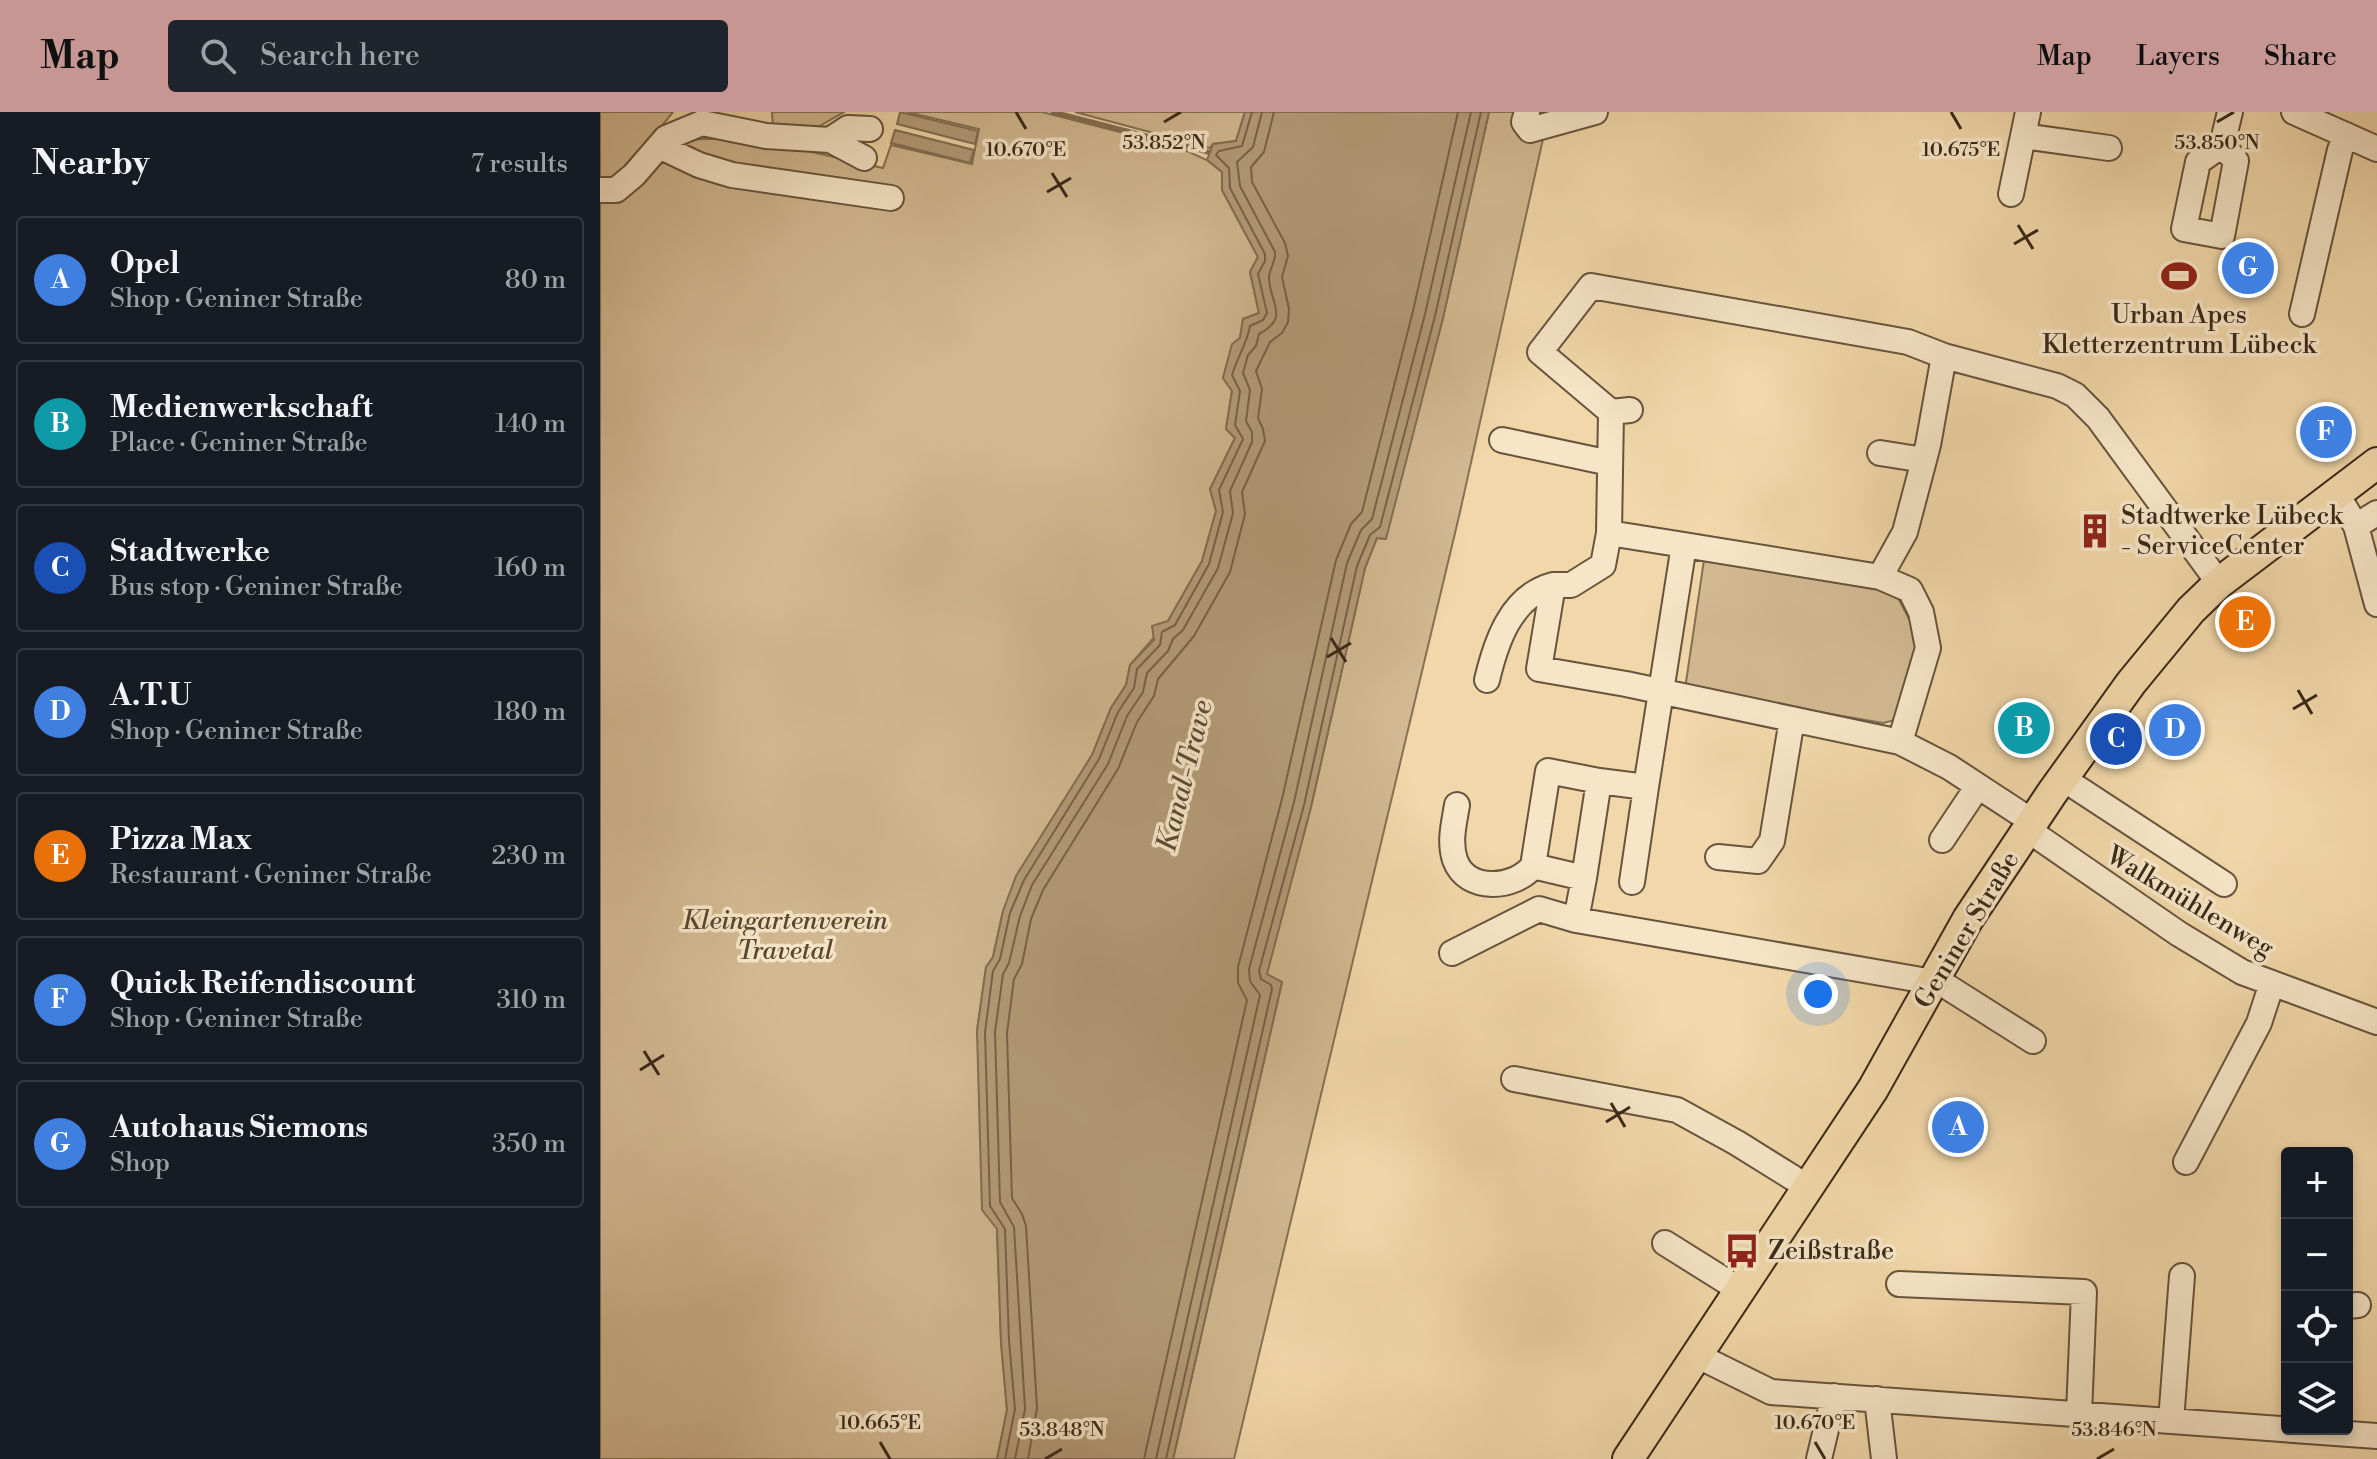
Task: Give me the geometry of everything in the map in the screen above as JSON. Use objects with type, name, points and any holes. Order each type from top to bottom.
[{"type":"main road","name":"Geniner Straße","points":[[1628,1459],[1873,1089],[1968,919],[2062,778],[2154,653],[2219,583],[2377,463]]},
{"type":"street","points":[[600,190],[616,190],[634,175],[662,142],[700,112]]},
{"type":"street","points":[[1528,121],[1595,112]]},
{"type":"street","points":[[2011,194],[2028,112]]},
{"type":"street","points":[[2222,145],[2230,112]]},
{"type":"street","points":[[2294,112],[2377,149]]},
{"type":"street","points":[[662,142],[702,123],[767,124],[830,140],[864,158]]},
{"type":"street","points":[[830,140],[848,128],[870,129]]},
{"type":"street","points":[[2302,314],[2346,135]]},
{"type":"street","points":[[2023,136],[2109,148]]},
{"type":"street","points":[[662,142],[699,165],[732,175],[891,198]]},
{"type":"street","points":[[1487,680],[1495,648],[1509,620],[1523,602],[1540,589],[1571,585],[1603,565],[1609,533],[1610,463],[1620,411],[1540,352],[1591,286],[1908,342],[1944,356],[2057,386],[2075,395],[2098,418],[2219,583]]},
{"type":"street","points":[[1880,577],[1905,532],[1924,460],[1944,356]]},
{"type":"street","points":[[1502,440],[1610,463]]},
{"type":"street","points":[[1880,453],[1924,460]]},
{"type":"street","points":[[2336,493],[2356,526],[2377,603]]},
{"type":"street","points":[[2356,526],[2377,513]]},
{"type":"street","points":[[1609,533],[1880,577],[1910,590],[1921,612],[1928,648],[1900,742]]},
{"type":"street","points":[[1632,882],[1684,545]]},
{"type":"street","name":"Walkmühlenweg","points":[[1553,585],[1539,669],[1900,742],[1978,786],[2179,934],[2242,972],[2377,1022]]},
{"type":"street","points":[[1718,857],[1758,861],[1772,841],[1792,719]]},
{"type":"street","points":[[1455,815],[1451,842],[1456,864],[1473,880],[1501,885],[1525,876],[1533,866],[1548,771],[1646,787]]},
{"type":"street","points":[[2062,778],[2224,884]]},
{"type":"street","points":[[1576,920],[1599,781]]},
{"type":"street","points":[[1942,840],[1978,786]]},
{"type":"street","points":[[1533,866],[1584,878]]},
{"type":"street","points":[[1452,953],[1539,909],[1576,920],[1934,980],[2033,1041]]},
{"type":"street","points":[[2186,1162],[2259,1023],[2272,983]]},
{"type":"street","points":[[1514,1079],[1677,1110],[1806,1186]]},
{"type":"street","points":[[1665,1243],[1740,1290]]},
{"type":"street","points":[[2171,1421],[2182,1276]]},
{"type":"street","points":[[1899,1284],[2084,1292],[2079,1414]]},
{"type":"street","points":[[1696,1355],[1771,1392],[2281,1428]]},
{"type":"street","points":[[1819,1459],[1834,1396]]},
{"type":"street","points":[[1877,1399],[1884,1459]]},
{"type":"street","points":[[2353,1434],[2377,1436]]},
{"type":"green space","name":"Kleingartenverein Travetal","points":[[600,112],[673,112],[660,128],[669,140],[750,138],[883,168],[891,145],[972,164],[979,129],[907,112],[1042,112],[1178,147],[1207,160],[1222,172],[1222,190],[1258,257],[1250,272],[1259,313],[1243,319],[1240,338],[1232,345],[1223,378],[1232,391],[1226,429],[1235,438],[1210,489],[1216,511],[1202,561],[1168,621],[1130,665],[1126,685],[1111,708],[1092,755],[1003,911],[993,957],[986,968],[977,1031],[997,1229],[1007,1410],[997,1459],[600,1459]]},
{"type":"green space","points":[[772,112],[844,112],[806,134],[773,126]]},
{"type":"green space","points":[[1075,112],[1245,112],[1236,141],[1213,144],[1210,148]]},
{"type":"green space","points":[[1489,112],[1549,112],[1460,512],[1234,1459],[1173,1459],[1282,982],[1266,975],[1311,807],[1365,568],[1377,538],[1385,539],[1443,318]]},
{"type":"green space","points":[[1704,560],[1880,590],[1897,596],[1918,636],[1912,684],[1895,720],[1883,723],[1685,689]]},
{"type":"water","points":[[900,112],[978,131],[975,144],[897,124]]},
{"type":"water","name":"Kanal-Trave","points":[[1245,112],[1489,112],[1443,318],[1386,539],[1377,538],[1365,568],[1311,807],[1267,974],[1282,982],[1173,1459],[997,1459],[1007,1410],[997,1229],[982,1210],[977,1031],[986,967],[993,957],[1003,911],[1016,876],[1092,755],[1111,708],[1126,685],[1130,665],[1154,640],[1152,626],[1168,621],[1202,561],[1216,511],[1210,489],[1235,438],[1226,429],[1232,391],[1223,378],[1232,344],[1240,338],[1243,319],[1259,313],[1250,272],[1258,257],[1222,190],[1222,172],[1207,160],[1213,144],[1236,141]]},
{"type":"water","points":[[895,130],[974,150],[970,163],[891,143]]},
{"type":"waterway","points":[[1053,112],[1208,152]]},
{"type":"place","name":"Autohaus Siemons","points":[[2248,268]]},
{"type":"place","name":"Urban Apes Kletterzentrum Lübeck","points":[[2179,276]]},
{"type":"place","name":"Quick Reifendiscount","points":[[2326,432]]},
{"type":"place","name":"Stadtwerke Lübeck - ServiceCenter","points":[[2095,531]]},
{"type":"place","name":"Pizza Max","points":[[2245,622]]},
{"type":"place","name":"Medienwerkschaft","points":[[2024,728]]},
{"type":"place","name":"A.T.U","points":[[2175,730]]},
{"type":"place","name":"Stadtwerke","points":[[2116,739]]},
{"type":"place","name":"Opel","points":[[1958,1127]]},
{"type":"place","name":"Zeißstraße","points":[[1742,1251]]}]
